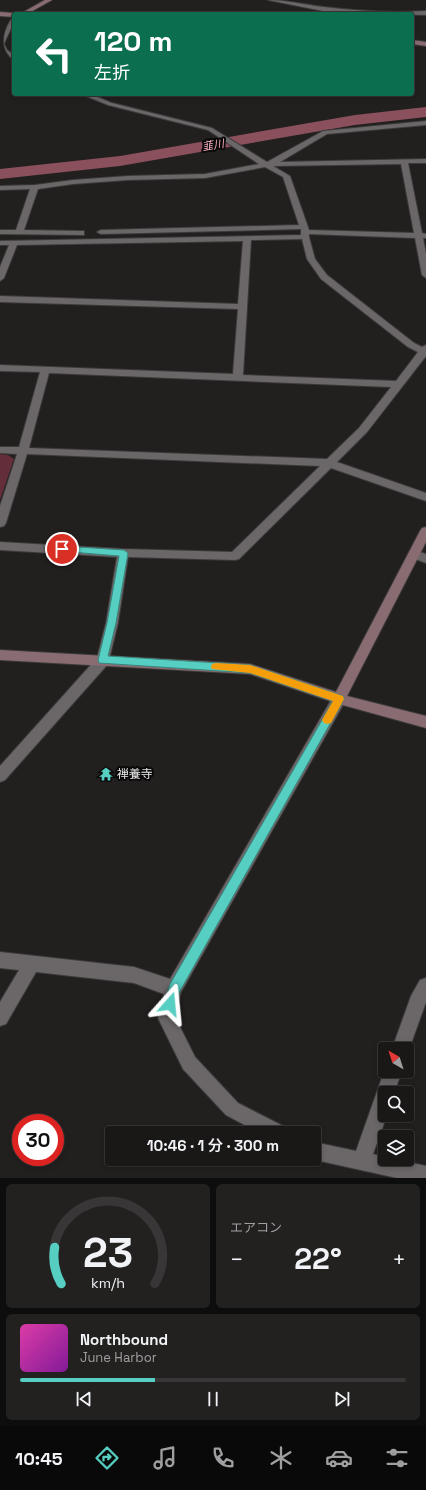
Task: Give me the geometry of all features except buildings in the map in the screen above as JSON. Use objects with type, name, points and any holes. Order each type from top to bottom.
[{"type":"street","points":[[27,12],[49,0]]},
{"type":"street","points":[[271,0],[323,9],[369,12]]},
{"type":"street","points":[[414,14],[426,13]]},
{"type":"street","points":[[0,14],[12,15]]},
{"type":"street","points":[[12,22],[1,44],[4,51],[12,57]]},
{"type":"street","points":[[414,42],[426,44]]},
{"type":"street","points":[[0,546],[124,553],[236,556],[363,430],[425,351],[411,345],[324,277],[311,259],[305,232],[286,176],[210,129],[110,104],[89,96]]},
{"type":"street","points":[[268,165],[325,132],[426,123]]},
{"type":"street","points":[[0,188],[36,187],[73,182],[128,178],[146,179],[205,176],[268,165],[426,161]]},
{"type":"street","points":[[404,162],[423,236],[426,275]]},
{"type":"street","points":[[19,232],[36,187]]},
{"type":"street","points":[[0,232],[305,232],[423,236]]},
{"type":"street","points":[[0,243],[248,239],[305,232]]},
{"type":"street","points":[[238,378],[248,239]]},
{"type":"street","points":[[0,278],[14,242]]},
{"type":"street","points":[[0,299],[243,307]]},
{"type":"street","points":[[0,368],[399,384]]},
{"type":"street","points":[[0,523],[23,451],[45,371]]},
{"type":"street","points":[[0,450],[329,463],[426,497]]},
{"type":"street","points":[[265,1126],[232,1109],[189,1063],[166,1018],[174,989],[339,699],[426,531]]},
{"type":"street","points":[[0,776],[103,660],[112,623],[124,553]]},
{"type":"street","points":[[414,554],[426,559]]},
{"type":"street","points":[[0,655],[250,669],[339,699],[426,722]]},
{"type":"street","points":[[0,960],[134,975],[174,989]]},
{"type":"street","points":[[0,1018],[32,963]]},
{"type":"street","points":[[403,1042],[417,1002],[426,986]]},
{"type":"street","points":[[361,1162],[378,1114]]},
{"type":"street","points":[[321,1152],[361,1162],[426,1175]]},
{"type":"shaded area","points":[[0,454],[8,455],[14,459],[0,500]]},
{"type":"waterway","name":"韮川","points":[[0,174],[120,161],[355,120],[426,112]]},
{"type":"slow traffic","points":[[216,667],[250,669],[339,699],[327,720]]},
{"type":"place","name":"禅養寺","points":[[106,774]]},
{"type":"route","points":[[62,549],[124,553],[112,623],[103,660],[250,669],[339,699],[174,989],[170,1004]]}]
